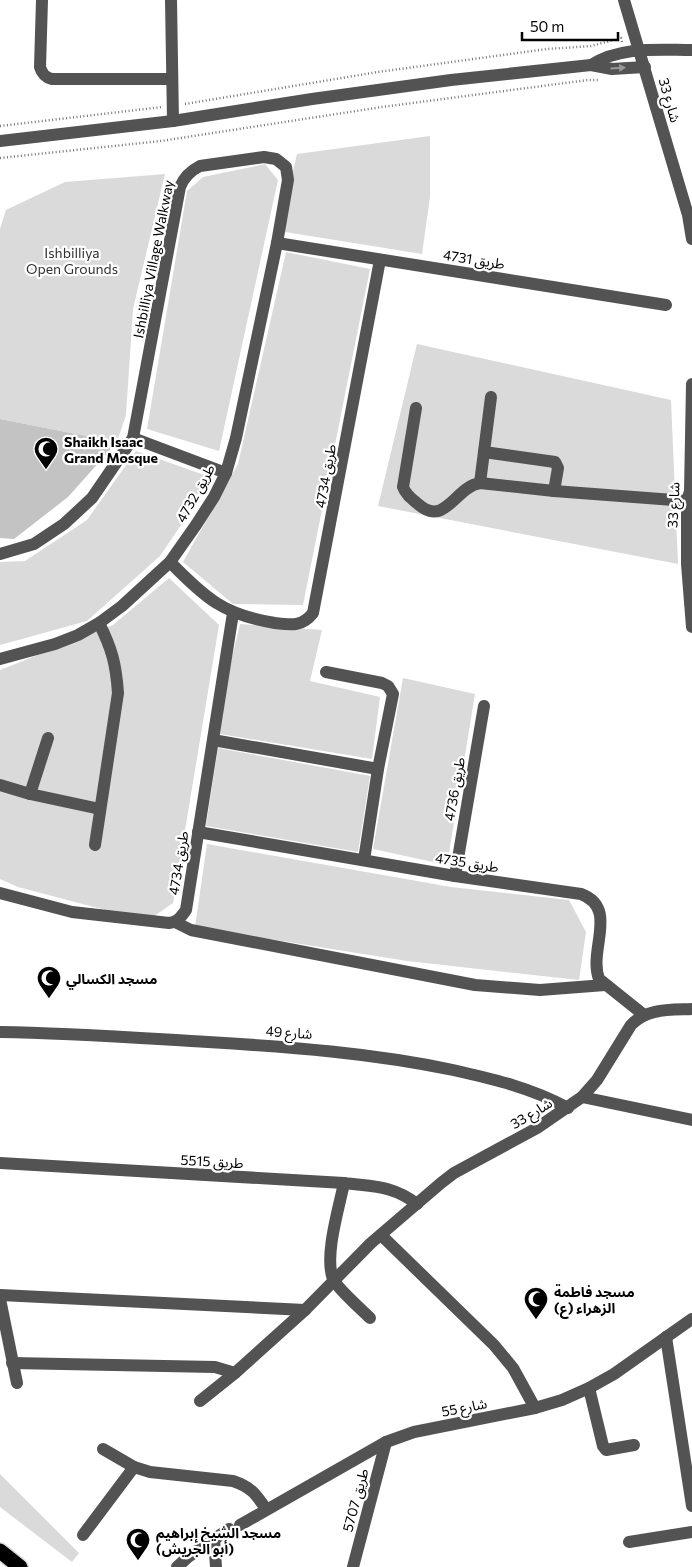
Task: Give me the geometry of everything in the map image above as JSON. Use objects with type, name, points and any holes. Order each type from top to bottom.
[{"type":"highway","points":[[0,1551],[20,1567]]},
{"type":"street","points":[[42,0],[40,67],[46,77],[52,79],[172,79]]},
{"type":"street","points":[[171,0],[172,121]]},
{"type":"street","name":"شارع 33","points":[[624,0],[688,215],[692,239]]},
{"type":"street","points":[[591,65],[602,59],[640,49],[692,50]]},
{"type":"street","points":[[0,141],[172,121],[386,89],[591,65],[612,69],[645,67]]},
{"type":"street","name":"Ishbilliya Village Walkway","points":[[0,554],[34,544],[64,524],[92,498],[134,438],[180,187],[184,178],[200,166],[264,157],[276,159],[286,167],[288,180]]},
{"type":"street","name":"طريق 4732","points":[[0,659],[55,644],[78,635],[99,623],[122,606],[170,562],[214,497],[226,473],[236,438],[277,243],[288,180]]},
{"type":"street","name":"طريق 4731","points":[[277,243],[666,305]]},
{"type":"street","name":"طريق 4734","points":[[170,562],[205,597],[233,613],[255,620],[290,625],[300,624],[308,620],[313,613],[380,260]]},
{"type":"street","name":"شارع 33","points":[[692,384],[687,564],[692,627]]},
{"type":"street","points":[[480,483],[491,397]]},
{"type":"street","points":[[416,408],[403,482],[406,494],[428,511],[439,511],[448,506],[465,489],[480,483],[554,491],[689,495]]},
{"type":"street","points":[[134,438],[226,473]]},
{"type":"street","points":[[484,452],[555,462],[558,468],[554,491]]},
{"type":"street","name":"طريق 4734","points":[[176,922],[186,910],[233,613]]},
{"type":"street","points":[[95,845],[118,693],[116,668],[110,645],[99,623]]},
{"type":"street","points":[[326,672],[382,683],[388,686],[393,694],[378,769],[364,860]]},
{"type":"street","name":"طريق 4736","points":[[454,876],[484,706]]},
{"type":"street","points":[[30,794],[48,738]]},
{"type":"street","points":[[213,740],[378,769]]},
{"type":"street","points":[[0,786],[100,809]]},
{"type":"street","name":"طريق 4735","points":[[198,832],[454,876],[581,894],[594,900],[598,906],[601,918],[596,970],[599,979],[605,985]]},
{"type":"street","points":[[0,894],[72,912],[168,923],[176,922],[191,930],[200,932],[475,986],[540,990],[605,985],[644,1015],[692,1009]]},
{"type":"street","name":"شارع 33","points":[[200,1401],[236,1373],[305,1310],[376,1239],[454,1173],[537,1128],[582,1097],[598,1080],[632,1026],[644,1015]]},
{"type":"street","name":"شارع 49","points":[[0,1032],[50,1033],[278,1046],[363,1054],[473,1074],[534,1092],[568,1108]]},
{"type":"street","points":[[582,1097],[692,1120]]},
{"type":"street","name":"طريق 5515","points":[[0,1163],[344,1184],[393,1189],[417,1204]]},
{"type":"street","points":[[344,1184],[330,1255],[330,1267],[334,1281],[370,1318]]},
{"type":"street","points":[[376,1239],[494,1345],[513,1368],[535,1408]]},
{"type":"street","points":[[0,1295],[305,1310]]},
{"type":"street","points":[[0,1299],[17,1383]]},
{"type":"street","name":"شارع 55","points":[[177,1567],[214,1538],[386,1442],[414,1432],[535,1408],[562,1400],[614,1374],[692,1319]]},
{"type":"street","points":[[666,1338],[692,1506]]},
{"type":"street","points":[[12,1363],[215,1367],[236,1373]]},
{"type":"street","points":[[589,1388],[603,1446],[606,1450],[634,1445]]},
{"type":"street","name":"طريق 5707","points":[[353,1567],[386,1442]]},
{"type":"street","points":[[104,1449],[134,1467],[150,1472],[233,1481],[244,1485],[254,1492],[266,1509]]},
{"type":"street","points":[[82,1535],[134,1467]]},
{"type":"street","points":[[629,1542],[692,1532]]},
{"type":"street","points":[[214,1538],[216,1567]]},
{"type":"path","points":[[0,126],[161,107]]},
{"type":"green space","points":[[430,136],[430,197],[422,254],[279,231],[297,154]]},
{"type":"green space","points":[[265,164],[278,180],[219,451],[147,429],[187,191],[203,177]]},
{"type":"green space","name":"Ishbilliya Open Grounds","points":[[165,174],[133,309],[126,415],[117,442],[0,419],[0,229],[6,210],[65,182]]},
{"type":"green space","points":[[286,252],[370,269],[303,605],[233,604],[183,562],[238,464]]},
{"type":"green space","points":[[417,344],[671,400],[678,564],[378,506]]},
{"type":"green space","points":[[136,451],[213,478],[160,556],[87,621],[0,645],[0,562],[25,561],[87,520]]},
{"type":"green space","points":[[169,578],[219,625],[173,903],[147,921],[18,887],[0,879],[0,670],[113,625]]},
{"type":"green space","points":[[240,624],[322,630],[310,681],[380,697],[372,759],[214,733]]},
{"type":"green space","points":[[403,678],[475,694],[447,865],[373,849]]},
{"type":"green space","points":[[218,748],[370,776],[358,852],[206,826]]},
{"type":"green space","points":[[207,844],[451,887],[569,900],[586,932],[579,980],[407,961],[195,927]]},
{"type":"green space","points":[[0,1474],[79,1553],[72,1562],[0,1507]]},
{"type":"building","name":"Shaikh Isaac Grand Mosque","points":[[0,419],[117,442],[68,497],[14,539],[0,538]]},
{"type":"place","name":"Shaikh Isaac Grand Mosque","points":[[46,470]]},
{"type":"place","name":"مسجد الكسالي","points":[[49,999]]},
{"type":"place","name":"مسجد فاطمة الزهراء (ع)","points":[[536,1320]]},
{"type":"place","name":"مسجد الشيخ إبراهيم (أبو الجريش)","points":[[138,1561]]}]
